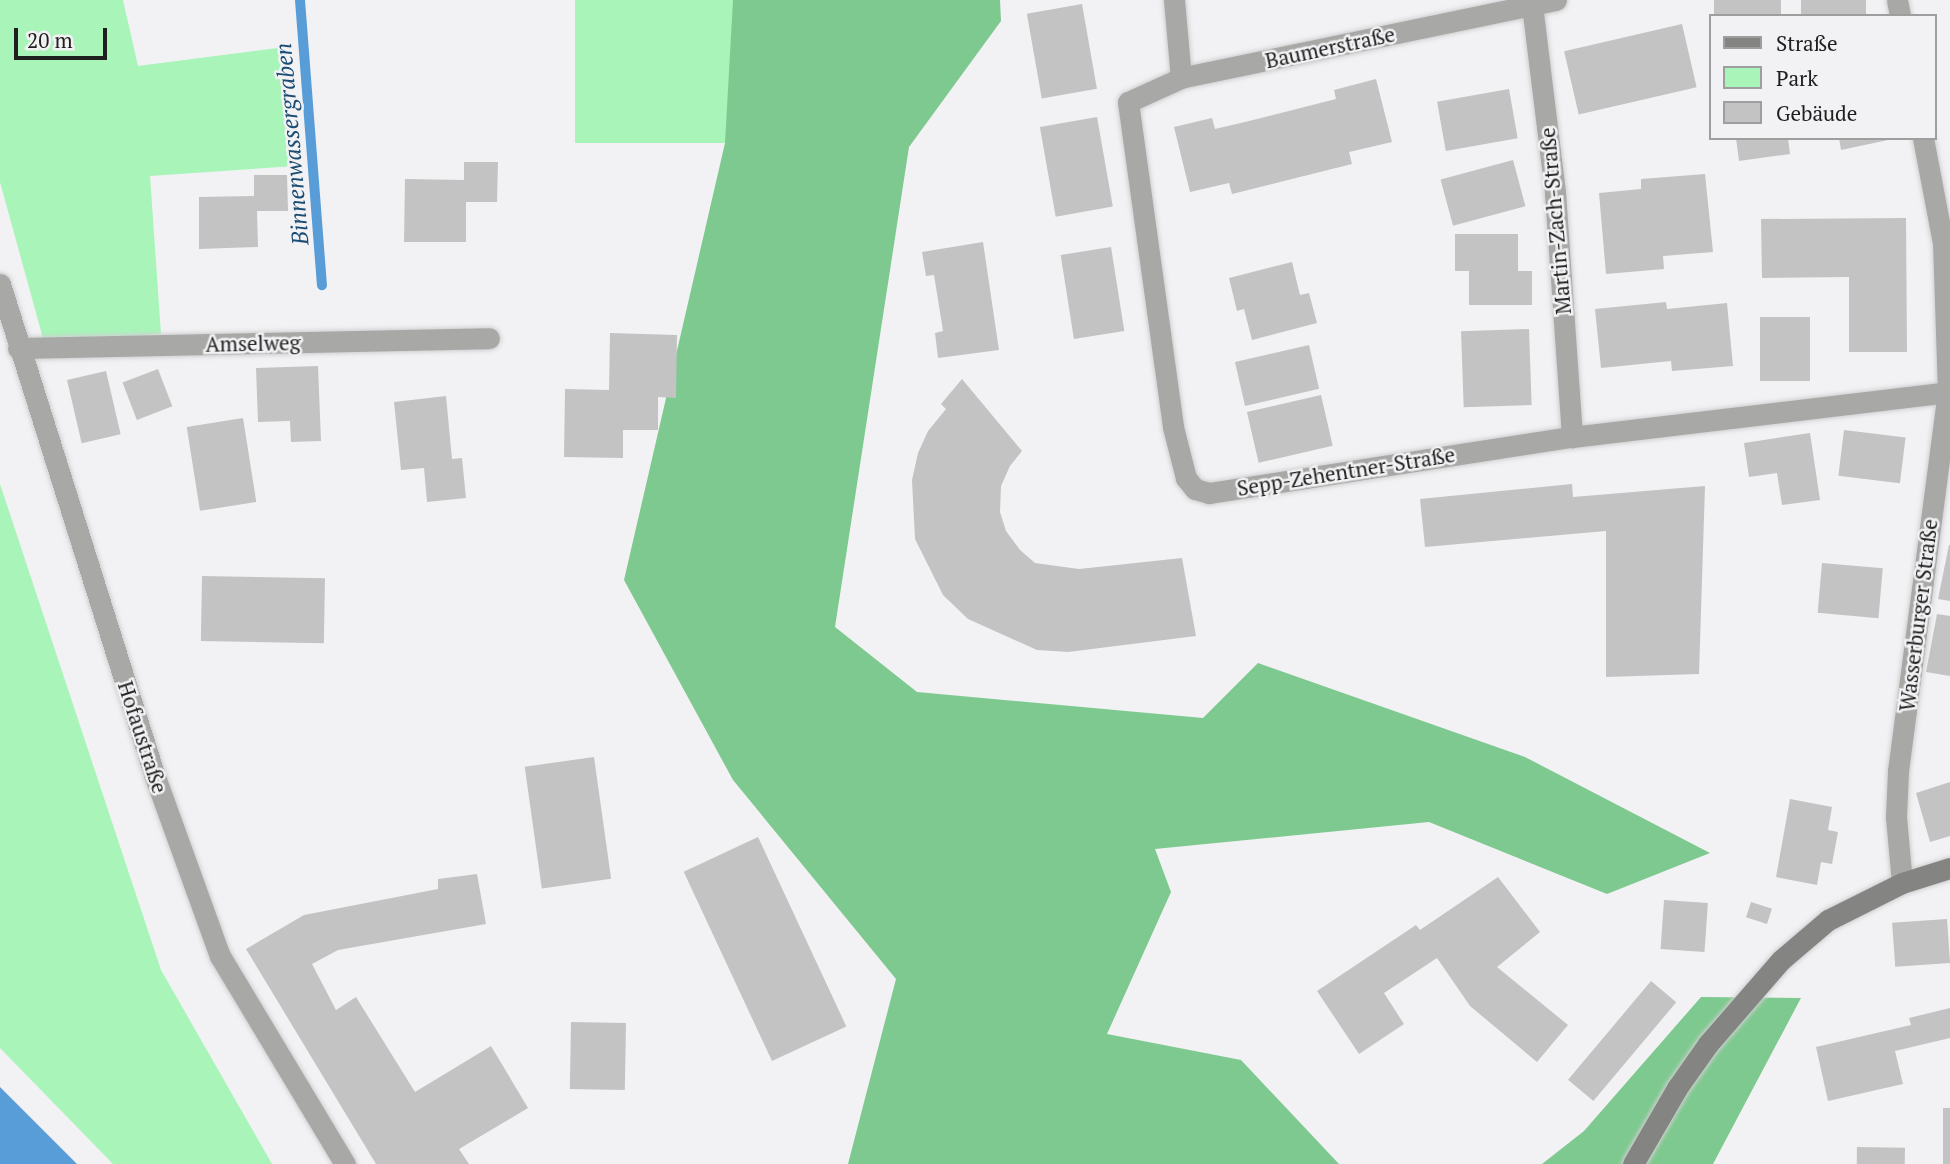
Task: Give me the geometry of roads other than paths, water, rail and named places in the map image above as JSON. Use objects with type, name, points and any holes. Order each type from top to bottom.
[{"type":"main road","points":[[1633,1164],[1677,1088],[1708,1044],[1762,979],[1828,920],[1902,883],[1950,868]]},
{"type":"street","points":[[1174,0],[1181,78]]},
{"type":"street","name":"Baumerstraße","points":[[1181,78],[1556,0]]},
{"type":"street","name":"Martin-Zach-Straße","points":[[1532,5],[1555,193],[1572,437]]},
{"type":"street","name":"Sepp-Zehentner-Straße","points":[[1181,78],[1128,102],[1174,427],[1186,478],[1195,489],[1209,493],[1572,437],[1949,392]]},
{"type":"street","name":"Wasserburger Straße","points":[[1902,883],[1896,817],[1898,771],[1949,392],[1943,243],[1923,140]]},
{"type":"street","name":"Hofaustraße","points":[[0,284],[154,774],[220,956],[345,1164]]},
{"type":"street","name":"Amselweg","points":[[18,348],[489,338]]},
{"type":"water","points":[[0,1087],[77,1164],[0,1164]]},
{"type":"waterway","name":"Binnenwassergraben","points":[[300,0],[322,285]]}]
